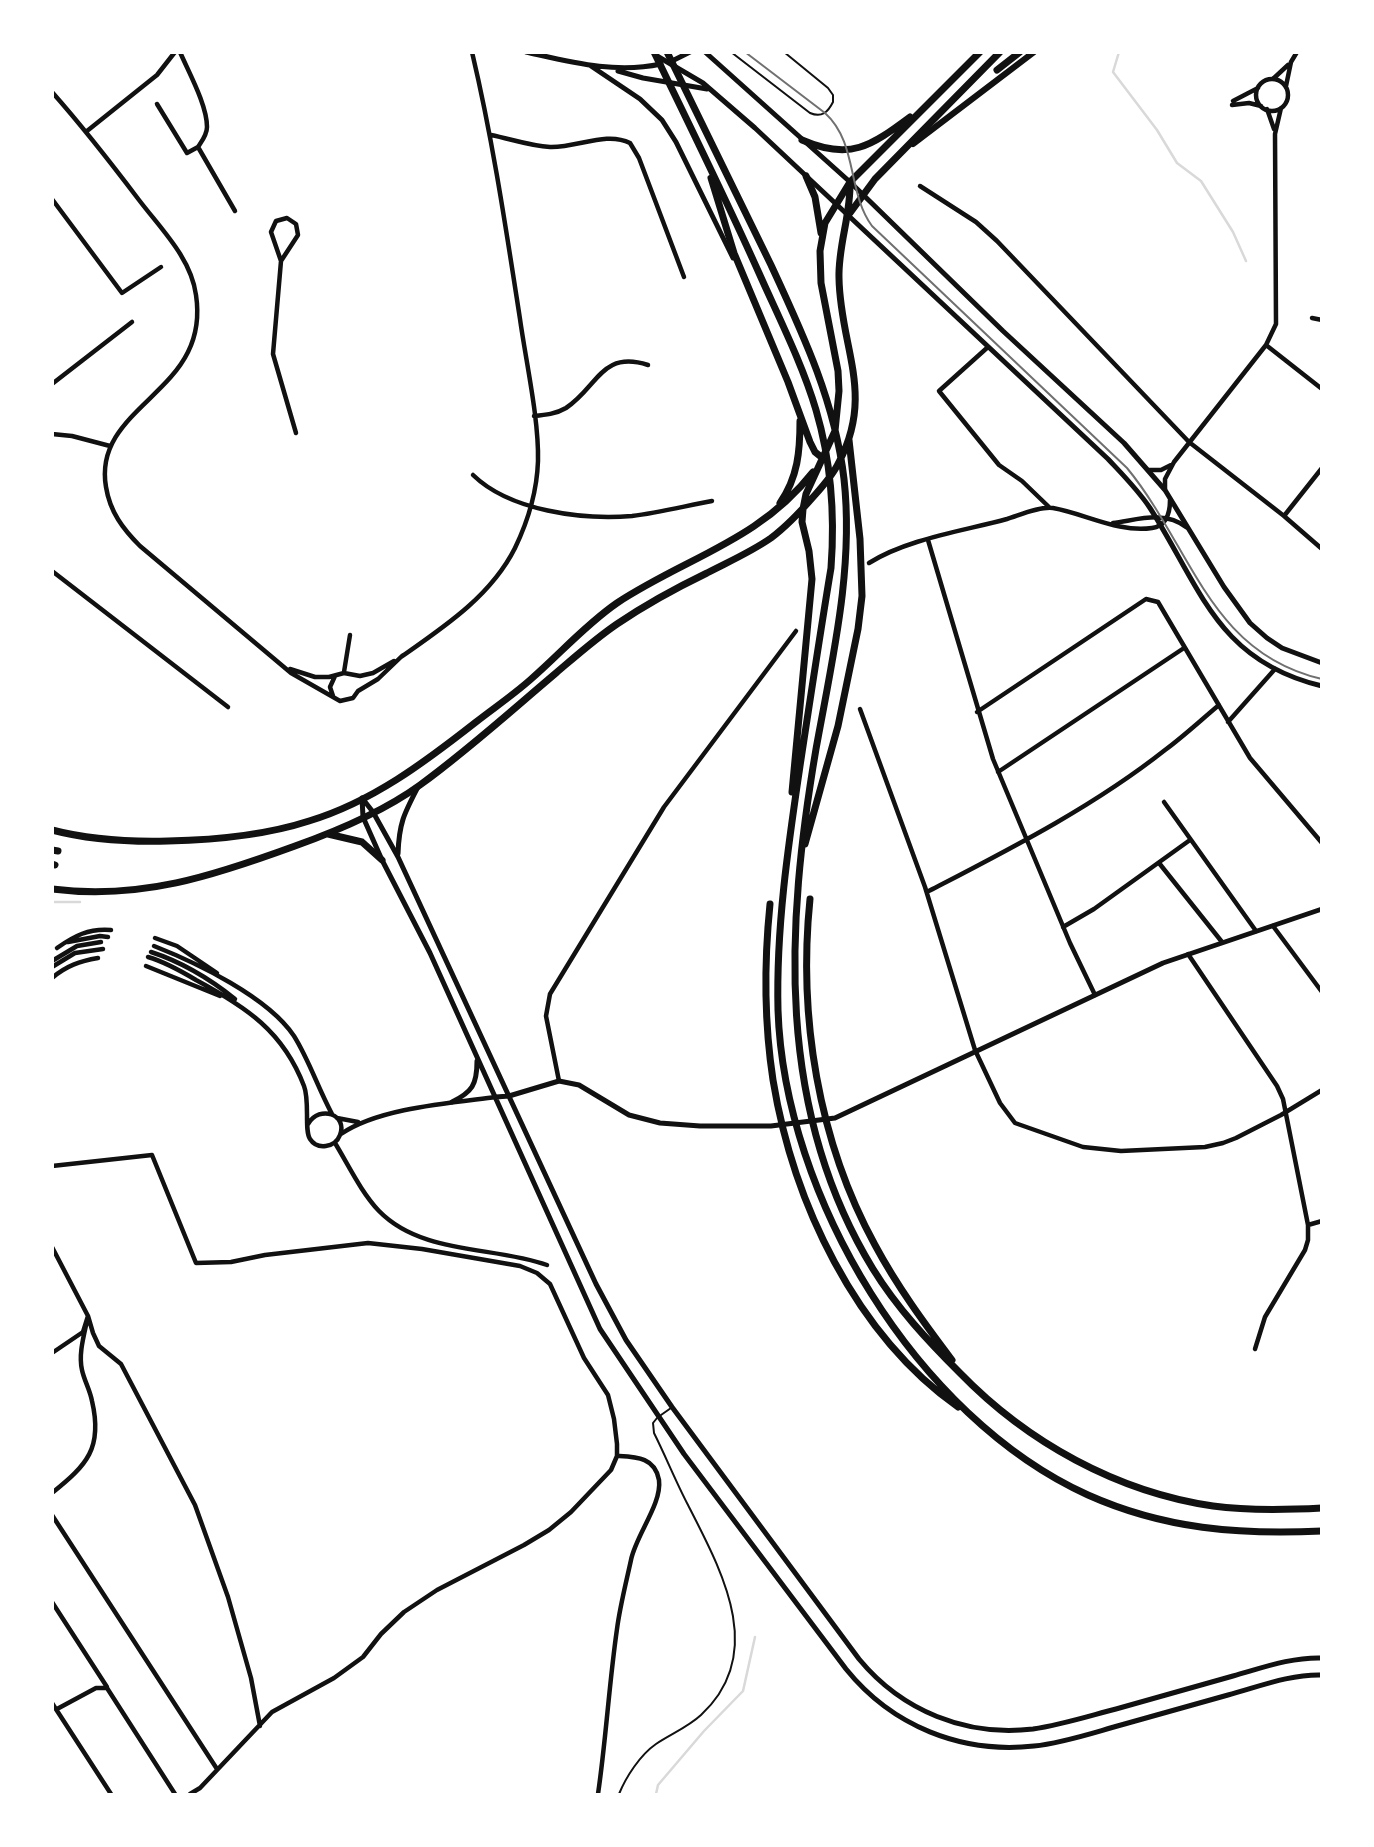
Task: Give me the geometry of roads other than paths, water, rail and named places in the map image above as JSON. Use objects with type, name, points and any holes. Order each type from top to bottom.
[{"type":"highway","points":[[653,52],[802,368],[815,407],[831,487],[833,542],[783,887]]},
{"type":"highway","points":[[667,52],[796,319],[823,387],[839,444],[847,526],[845,568],[798,874],[794,1010],[808,1109],[850,1226],[874,1271],[913,1323],[972,1385],[1035,1436],[1092,1468],[1138,1487],[1169,1496],[1209,1506],[1246,1510],[1321,1508]]},
{"type":"highway","points":[[821,237],[835,204],[850,182],[980,52]]},
{"type":"highway","points":[[848,217],[863,195],[898,156],[1000,52]]},
{"type":"highway","points":[[997,70],[1020,52]]},
{"type":"highway","points":[[802,139],[833,150],[853,150],[884,135],[928,105]]},
{"type":"highway","points":[[704,156],[734,253],[810,442],[822,459],[839,463]]},
{"type":"highway","points":[[806,176],[816,203],[821,237],[821,283],[838,371],[839,391],[835,431],[806,494],[803,509],[802,522],[812,579],[779,934],[778,1012],[782,1053],[801,1139],[837,1232],[872,1294],[903,1340],[934,1377],[984,1426]]},
{"type":"highway","points":[[52,889],[125,891],[177,885],[232,869],[327,834],[373,812],[418,787],[462,753],[591,642],[643,607],[768,540],[803,509],[839,463],[856,406],[856,388],[839,282],[840,251],[848,217],[850,182]]},
{"type":"highway","points":[[772,515],[788,491],[797,466],[801,417]]},
{"type":"highway","points":[[795,935],[805,844],[838,726],[862,596],[858,517],[848,440]]},
{"type":"highway","points":[[52,830],[108,840],[212,840],[309,821],[362,798],[403,777],[432,757],[530,680],[570,641],[619,602],[729,543],[772,515],[794,494],[822,459]]},
{"type":"highway","points":[[327,834],[355,839],[382,860]]},
{"type":"highway","points":[[810,899],[807,951],[811,1045],[830,1132],[852,1195],[874,1244],[903,1293],[972,1385]]},
{"type":"highway","points":[[770,904],[765,959],[766,1008],[779,1113],[818,1227],[843,1275],[905,1363],[929,1385],[1036,1467],[1091,1496],[1172,1523],[1207,1530],[1244,1533],[1321,1531]]},
{"type":"main road","points":[[898,156],[1034,52]]},
{"type":"street","points":[[87,131],[158,75],[178,52],[205,112],[207,128],[198,147],[187,153],[157,104]]},
{"type":"street","points":[[52,92],[87,131],[184,261],[193,282],[197,303],[194,340],[180,365],[132,415],[110,446],[104,480],[111,510],[140,546],[276,661],[340,701],[349,700],[378,678],[491,585],[516,546],[532,506],[538,461],[534,416],[491,135],[472,52]]},
{"type":"street","points":[[526,52],[713,91]]},
{"type":"street","points":[[653,52],[713,91],[1108,459],[1136,490],[1155,517],[1220,626],[1254,657],[1275,669],[1321,685]]},
{"type":"street","points":[[611,69],[667,63],[690,52]]},
{"type":"street","points":[[705,52],[850,182],[1124,443],[1165,490],[1229,595],[1250,623],[1282,648],[1321,663]]},
{"type":"street","points":[[1165,490],[1165,479],[1174,462],[1266,345],[1276,324],[1275,134],[1281,108],[1288,98],[1286,86],[1297,52]]},
{"type":"street","points":[[1273,79],[1292,62]]},
{"type":"street","points":[[591,66],[640,99],[662,120],[676,142],[747,286]]},
{"type":"street","points":[[1281,108],[1264,108],[1249,103],[1232,104],[1258,88],[1264,81],[1273,79],[1286,86]]},
{"type":"street","points":[[1258,88],[1257,97],[1275,134]]},
{"type":"street","points":[[491,135],[551,147],[615,138],[630,143],[639,158],[684,276]]},
{"type":"street","points":[[198,147],[235,211]]},
{"type":"street","points":[[919,186],[976,222],[1012,255],[1189,442],[1284,516],[1321,549]]},
{"type":"street","points":[[52,199],[122,293],[161,267]]},
{"type":"street","points":[[281,261],[299,231],[294,221],[287,218],[278,220],[272,226],[271,235],[281,261],[273,354],[296,433]]},
{"type":"street","points":[[274,241],[283,246],[292,244]]},
{"type":"street","points":[[1312,318],[1321,320]]},
{"type":"street","points":[[52,384],[132,322]]},
{"type":"street","points":[[1266,345],[1321,390]]},
{"type":"street","points":[[988,347],[939,391],[999,465],[1022,481],[1050,507],[1109,523],[1140,529],[1160,527],[1167,518],[1170,499]]},
{"type":"street","points":[[534,416],[566,407],[613,364],[632,360],[648,365]]},
{"type":"street","points":[[52,434],[110,446]]},
{"type":"street","points":[[1149,470],[1161,470],[1174,462]]},
{"type":"street","points":[[1284,516],[1321,468]]},
{"type":"street","points":[[473,475],[483,485],[503,497],[563,512],[614,517],[644,514],[712,500]]},
{"type":"street","points":[[869,563],[890,552],[928,540],[1050,507]]},
{"type":"street","points":[[1109,523],[1155,517],[1167,518],[1186,527]]},
{"type":"street","points":[[928,540],[977,712],[998,773],[1095,995]]},
{"type":"street","points":[[52,570],[228,707]]},
{"type":"street","points":[[977,712],[1146,599],[1158,602],[1250,758],[1321,843]]},
{"type":"street","points":[[559,1081],[545,1016],[550,994],[664,807],[796,631]]},
{"type":"street","points":[[344,673],[350,635]]},
{"type":"street","points":[[998,773],[1184,648]]},
{"type":"street","points":[[276,661],[304,675],[323,678],[344,673],[353,676],[373,673],[402,656]]},
{"type":"street","points":[[1228,722],[1275,669]]},
{"type":"street","points":[[333,696],[330,687],[336,675]]},
{"type":"street","points":[[353,676],[358,683],[358,691]]},
{"type":"street","points":[[926,892],[1027,839],[1111,788],[1164,751],[1219,705]]},
{"type":"street","points":[[860,709],[926,892],[975,1050],[1000,1103],[1015,1123],[1083,1147],[1121,1151],[1205,1147],[1229,1141],[1287,1112],[1321,1090]]},
{"type":"street","points":[[398,857],[401,820],[418,787]]},
{"type":"street","points":[[362,798],[398,857],[606,1304],[626,1340],[672,1407],[869,1670],[902,1699],[948,1721],[988,1730],[1039,1728],[1280,1663],[1321,1658]]},
{"type":"street","points":[[362,798],[363,817],[382,860],[430,953],[596,1320],[612,1349],[658,1417],[868,1694],[892,1713],[942,1737],[986,1747],[1034,1746],[1069,1739],[1283,1680],[1321,1675]]},
{"type":"street","points":[[1164,802],[1256,931]]},
{"type":"street","points":[[1063,927],[1094,909],[1190,840]]},
{"type":"street","points":[[1159,863],[1222,943]]},
{"type":"street","points":[[257,1017],[237,1003],[149,955],[176,961],[220,987],[257,1017],[274,1033],[297,1069],[308,1099],[308,1135],[314,1143],[324,1147],[335,1143],[341,1134],[362,1123],[419,1106],[509,1096],[559,1081],[579,1086],[611,1106],[643,1119],[700,1126],[774,1126],[842,1116],[975,1050],[1163,963],[1321,909]]},
{"type":"street","points":[[1273,926],[1321,992]]},
{"type":"street","points":[[55,949],[76,935],[98,929],[111,930]]},
{"type":"street","points":[[55,949],[82,938],[108,937]]},
{"type":"street","points":[[155,937],[199,959],[281,1021],[293,1035],[340,1123],[341,1134]]},
{"type":"street","points":[[52,961],[77,946],[101,942]]},
{"type":"street","points":[[154,946],[185,958],[232,984]]},
{"type":"street","points":[[52,967],[75,953],[103,949]]},
{"type":"street","points":[[1188,954],[1277,1086],[1287,1112],[1308,1224],[1305,1250],[1265,1317],[1255,1349]]},
{"type":"street","points":[[52,978],[74,964],[98,958]]},
{"type":"street","points":[[146,966],[237,1003]]},
{"type":"street","points":[[452,1102],[467,1094],[474,1085],[477,1058]]},
{"type":"street","points":[[308,1124],[315,1115],[321,1113],[362,1123]]},
{"type":"street","points":[[335,1143],[366,1195],[380,1213],[400,1228],[416,1236],[529,1258],[547,1265]]},
{"type":"street","points":[[52,1166],[152,1155],[195,1264],[231,1262],[265,1255],[368,1243],[484,1259],[520,1266],[537,1273],[550,1284],[584,1358],[608,1395],[614,1419],[617,1456],[611,1470],[603,1481],[549,1530],[513,1552],[436,1590],[404,1612],[363,1657],[334,1678],[272,1712],[200,1788],[190,1794]]},
{"type":"street","points":[[1308,1224],[1321,1221]]},
{"type":"street","points":[[52,1247],[88,1316],[93,1334],[100,1346],[121,1364],[195,1505],[232,1611],[251,1678],[260,1726]]},
{"type":"street","points":[[52,1353],[83,1332],[88,1316]]},
{"type":"street","points":[[52,1493],[78,1472],[97,1437],[93,1402],[82,1370],[81,1356],[88,1316]]},
{"type":"street","points":[[598,1794],[617,1627],[633,1548],[656,1500],[660,1483],[650,1462],[640,1457],[617,1456]]},
{"type":"street","points":[[52,1515],[216,1769]]},
{"type":"street","points":[[52,1602],[176,1794]]},
{"type":"street","points":[[57,1709],[96,1688],[107,1688]]},
{"type":"street","points":[[52,1703],[111,1794]]},
{"type":"lane","points":[[731,52],[805,109],[816,115],[825,113],[833,102],[831,91],[784,52]]},
{"type":"lane","points":[[619,1794],[642,1758],[654,1745],[699,1717],[712,1703],[730,1670],[734,1651],[735,1631],[728,1591],[711,1549],[654,1433],[653,1423],[672,1407]]},
{"type":"waterway","points":[[1119,52],[1113,72],[1157,130],[1177,163],[1201,181],[1233,232],[1246,261]]},
{"type":"waterway","points":[[52,902],[80,902]]},
{"type":"waterway","points":[[656,1794],[658,1785],[743,1691],[755,1637]]},
{"type":"tram line","points":[[745,52],[825,113],[835,125],[848,153],[864,213],[872,226],[1127,468],[1206,593],[1228,622],[1253,646],[1284,666],[1322,679]]}]
